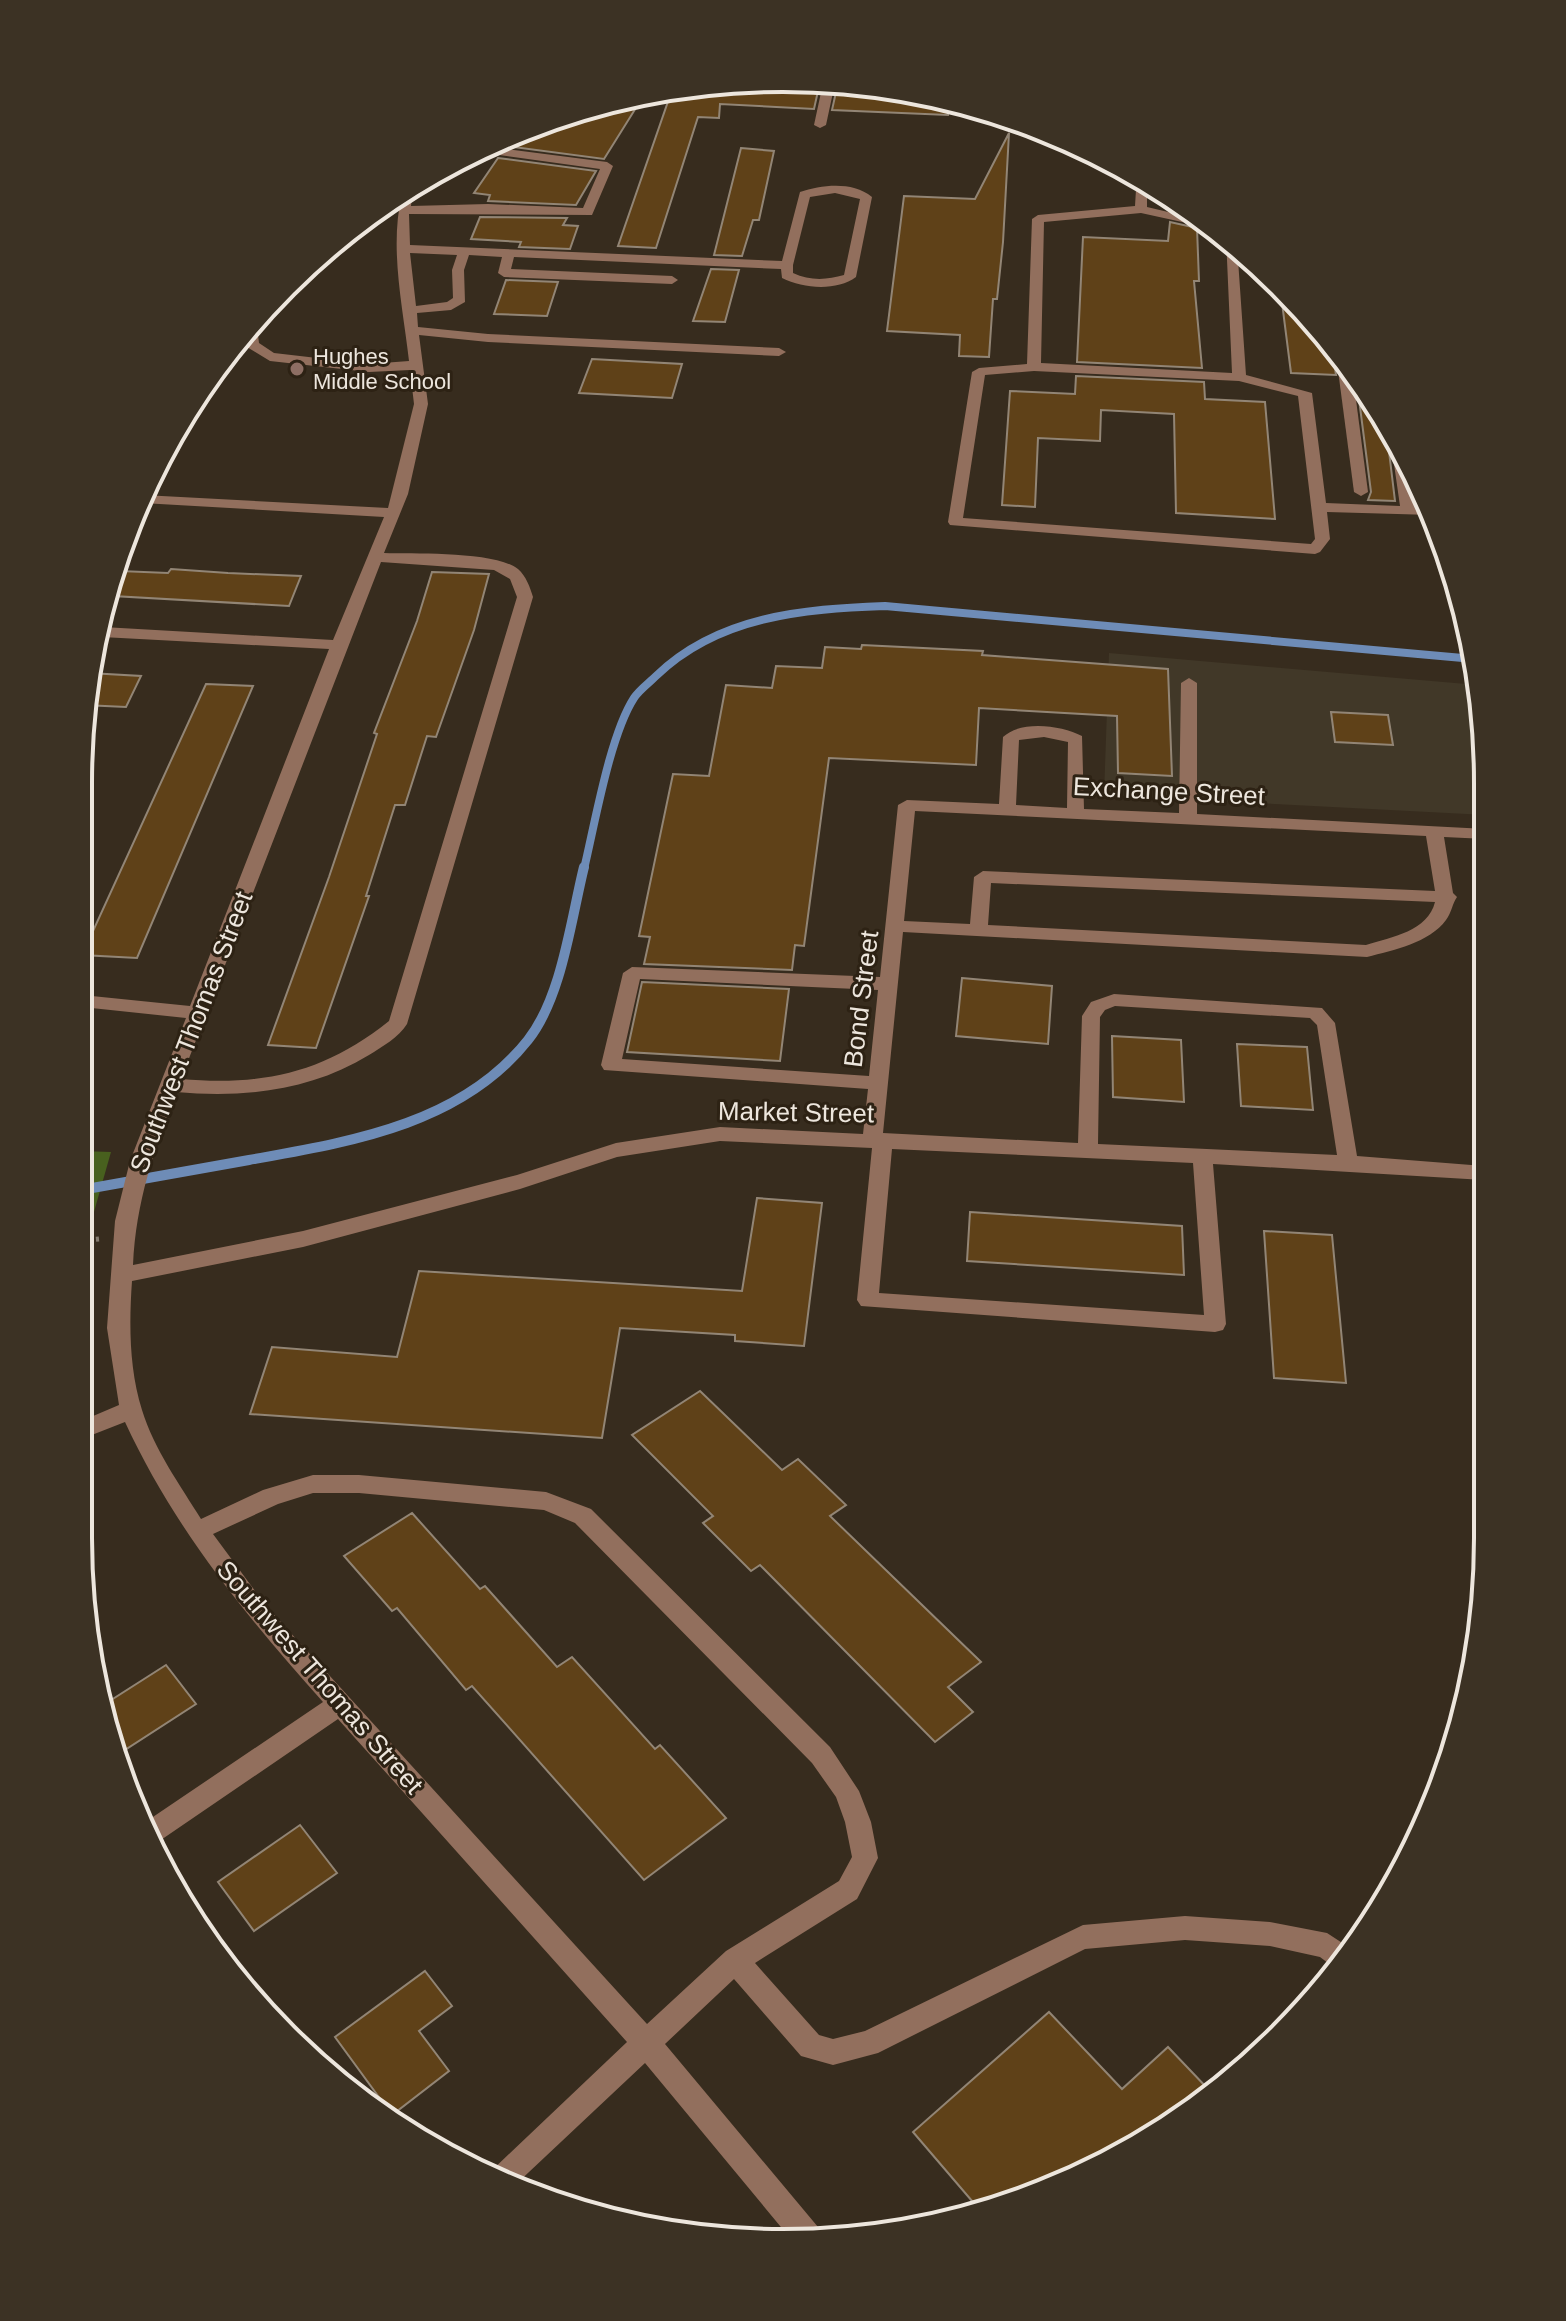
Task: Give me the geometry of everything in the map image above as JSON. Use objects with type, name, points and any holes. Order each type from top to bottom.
[{"type":"street","points":[[820,125],[827,93]]},
{"type":"street","points":[[404,210],[488,208],[588,212],[607,166],[502,152]]},
{"type":"street","points":[[818,190],[857,192],[866,197],[850,277],[836,282],[795,281],[787,275],[787,265],[804,195],[818,190]]},
{"type":"street","points":[[1141,193],[1141,209]]},
{"type":"street","name":"Southwest Thomas Street","points":[[405,204],[404,249],[421,404],[401,494],[339,645],[140,1161],[125,1221],[118,1328],[131,1410],[159,1471],[197,1531],[259,1614],[647,2044],[801,2229]]},
{"type":"street","points":[[1034,367],[1038,219],[1141,209],[1182,219]]},
{"type":"street","points":[[404,249],[787,265]]},
{"type":"street","points":[[411,310],[451,306],[460,299],[458,270],[464,252]]},
{"type":"street","points":[[509,253],[504,273],[672,280]]},
{"type":"street","points":[[1231,257],[1239,377]]},
{"type":"street","points":[[414,331],[488,338],[779,352]]},
{"type":"street","points":[[252,341],[270,357],[369,368],[418,365]]},
{"type":"street","points":[[1034,367],[1239,377],[1305,393],[1323,539],[1315,549],[955,522],[979,372],[1034,367]]},
{"type":"street","points":[[1347,384],[1361,492]]},
{"type":"street","points":[[1403,477],[1408,511]]},
{"type":"street","points":[[153,500],[393,513]]},
{"type":"street","points":[[1319,507],[1418,511]]},
{"type":"street","points":[[168,1085],[251,1089],[297,1080],[347,1061],[375,1045],[398,1024],[525,597],[520,581],[510,570],[375,557]]},
{"type":"street","points":[[109,632],[339,645]]},
{"type":"street","points":[[1188,818],[1189,683]]},
{"type":"street","points":[[1007,810],[1011,737],[1020,733],[1067,735],[1076,740],[1075,813]]},
{"type":"street","name":"Exchange Street","points":[[903,864],[907,805],[1474,833]]},
{"type":"street","points":[[896,926],[1367,951],[1418,936],[1443,915],[1448,897],[1434,831]]},
{"type":"street","name":"Bond Street","points":[[903,864],[878,1083],[878,1140],[868,1300],[1215,1324],[1203,1158]]},
{"type":"street","points":[[979,930],[983,877],[1448,897]]},
{"type":"street","points":[[878,1083],[611,1065],[632,973],[889,984]]},
{"type":"street","points":[[1088,1151],[1091,1016],[1104,1002],[1129,1001],[1315,1012],[1326,1023],[1348,1163]]},
{"type":"street","points":[[92,1002],[198,1013]]},
{"type":"street","name":"Market Street","points":[[122,1275],[303,1239],[520,1182],[616,1150],[720,1134],[1348,1163],[1474,1172]]},
{"type":"street","points":[[92,1426],[131,1410]]},
{"type":"street","points":[[197,1531],[271,1497],[313,1484],[359,1484],[546,1501],[583,1516],[821,1755],[846,1791],[858,1822],[865,1858],[848,1890],[735,1960],[509,2172]]},
{"type":"street","points":[[157,1829],[340,1704]]},
{"type":"street","points":[[735,1960],[811,2047],[833,2052],[868,2044],[997,1977],[1083,1937],[1185,1928],[1256,1933],[1327,1946],[1335,1953]]},
{"type":"shaded area","points":[[1109,653],[1467,684],[1473,738],[1474,814],[1104,795]]},
{"type":"green space","points":[[92,1151],[111,1152],[92,1219]]},
{"type":"building","points":[[738,93],[818,93],[814,109],[720,104],[719,118],[698,117],[656,248],[618,246],[668,102]]},
{"type":"building","points":[[836,94],[918,105],[948,113],[948,115],[832,110]]},
{"type":"building","points":[[636,108],[604,159],[514,147],[561,129]]},
{"type":"building","points":[[1009,133],[1003,242],[997,299],[993,299],[989,357],[959,356],[960,335],[887,331],[904,196],[975,199]]},
{"type":"building","points":[[741,148],[774,151],[759,220],[753,220],[742,256],[714,255]]},
{"type":"building","points":[[498,158],[596,171],[576,205],[488,201],[490,195],[474,193]]},
{"type":"building","points":[[480,217],[567,218],[563,225],[578,226],[570,249],[519,247],[521,242],[471,239]]},
{"type":"building","points":[[1170,222],[1197,230],[1199,281],[1194,281],[1202,368],[1077,362],[1083,237],[1168,241]]},
{"type":"building","points":[[711,269],[739,270],[725,322],[693,321]]},
{"type":"building","points":[[506,280],[558,282],[547,316],[494,314]]},
{"type":"building","points":[[1282,305],[1331,362],[1336,375],[1291,373]]},
{"type":"building","points":[[592,359],[682,364],[672,398],[579,393]]},
{"type":"building","points":[[1076,376],[1204,382],[1205,399],[1265,402],[1275,519],[1176,513],[1174,414],[1101,410],[1100,441],[1038,438],[1035,507],[1002,505],[1010,391],[1075,394]]},
{"type":"building","points":[[1359,401],[1389,452],[1395,501],[1368,500],[1371,492]]},
{"type":"building","points":[[171,569],[301,576],[289,606],[118,596],[126,571],[168,573]]},
{"type":"building","points":[[432,572],[489,574],[474,630],[436,737],[427,736],[405,805],[395,805],[366,896],[369,896],[316,1048],[268,1045],[329,877],[377,734],[374,733],[417,621]]},
{"type":"building","points":[[862,645],[983,651],[982,655],[1168,669],[1172,776],[1118,773],[1117,716],[979,708],[976,765],[829,758],[804,946],[795,945],[792,970],[644,964],[650,937],[639,936],[673,774],[709,776],[726,685],[772,688],[776,666],[822,668],[825,647],[861,649]]},
{"type":"building","points":[[101,674],[141,676],[126,707],[97,706]]},
{"type":"building","points":[[206,684],[253,686],[137,958],[92,956],[92,933]]},
{"type":"building","points":[[1331,712],[1388,715],[1393,745],[1335,742]]},
{"type":"building","points":[[962,978],[1052,986],[1048,1044],[956,1036]]},
{"type":"building","points":[[642,982],[789,989],[780,1061],[627,1052]]},
{"type":"building","points":[[1112,1036],[1181,1040],[1184,1102],[1113,1097]]},
{"type":"building","points":[[1237,1044],[1307,1047],[1313,1110],[1241,1106]]},
{"type":"building","points":[[757,1198],[822,1203],[804,1346],[735,1341],[735,1335],[620,1328],[602,1438],[250,1414],[272,1347],[397,1357],[419,1271],[742,1291]]},
{"type":"building","points":[[970,1212],[1182,1226],[1184,1275],[967,1261]]},
{"type":"building","points":[[1264,1231],[1332,1235],[1346,1383],[1274,1378]]},
{"type":"building","points":[[700,1391],[782,1470],[798,1459],[846,1505],[830,1516],[981,1662],[948,1687],[973,1712],[935,1742],[760,1565],[751,1571],[703,1523],[713,1516],[632,1435]]},
{"type":"building","points":[[412,1513],[480,1589],[485,1586],[557,1667],[572,1657],[655,1749],[660,1745],[726,1818],[644,1880],[472,1686],[466,1690],[397,1608],[392,1611],[344,1556]]},
{"type":"building","points":[[166,1665],[196,1704],[126,1749],[112,1700]]},
{"type":"building","points":[[300,1825],[337,1873],[254,1931],[218,1882]]},
{"type":"building","points":[[425,1971],[452,2006],[419,2031],[449,2071],[397,2111],[381,2100],[335,2037]]},
{"type":"building","points":[[1049,2012],[1122,2089],[1168,2047],[1205,2085],[1167,2113],[1089,2158],[973,2202],[913,2132]]},
{"type":"waterway","points":[[584,869],[611,756],[625,714],[636,695],[680,656],[706,640],[763,620],[823,610],[885,606],[1463,658]]},
{"type":"waterway","points":[[92,1188],[364,1137],[437,1111],[470,1092],[501,1069],[540,1022],[564,957],[584,867]]},
{"type":"place","name":"Hughes Middle School","points":[[297,369]]}]
